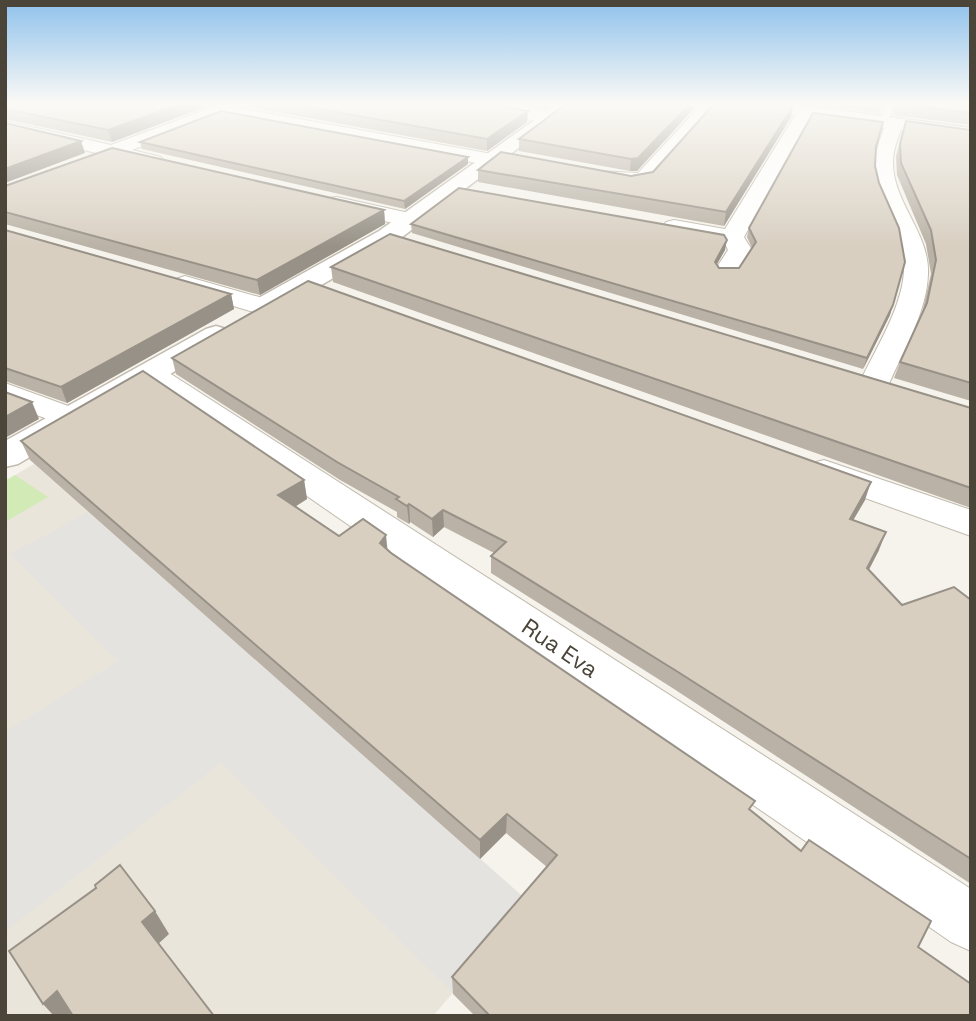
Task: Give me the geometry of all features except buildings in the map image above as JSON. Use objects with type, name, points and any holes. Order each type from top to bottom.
[{"type":"street","points":[[85,162],[110,152]]},
{"type":"street","points":[[115,152],[171,165]]},
{"type":"street","points":[[466,152],[505,159]]},
{"type":"street","points":[[5,456],[306,283],[404,233],[455,187],[513,152]]},
{"type":"street","points":[[577,170],[629,180],[645,178],[669,152]]},
{"type":"street","points":[[732,237],[782,152]]},
{"type":"street","points":[[872,386],[910,294],[916,272],[911,248],[884,174],[884,152]]},
{"type":"street","points":[[455,187],[481,192]]},
{"type":"street","points":[[317,198],[404,233]]},
{"type":"street","points":[[653,223],[732,237],[740,250],[727,270]]},
{"type":"street","points":[[160,276],[264,307]]},
{"type":"street","points":[[306,283],[345,297]]},
{"type":"street","name":"Rua Eva","points":[[149,373],[971,922]]},
{"type":"street","points":[[5,392],[71,418]]},
{"type":"street","points":[[801,463],[971,524]]},
{"type":"shaded area","points":[[34,464],[530,903],[433,1016],[5,1016],[5,481]]},
{"type":"shaded area","points":[[88,512],[530,903],[453,993],[221,763],[5,932],[5,732],[118,661],[10,554]]},
{"type":"green space","points":[[15,475],[48,497],[5,522],[5,481]]}]
